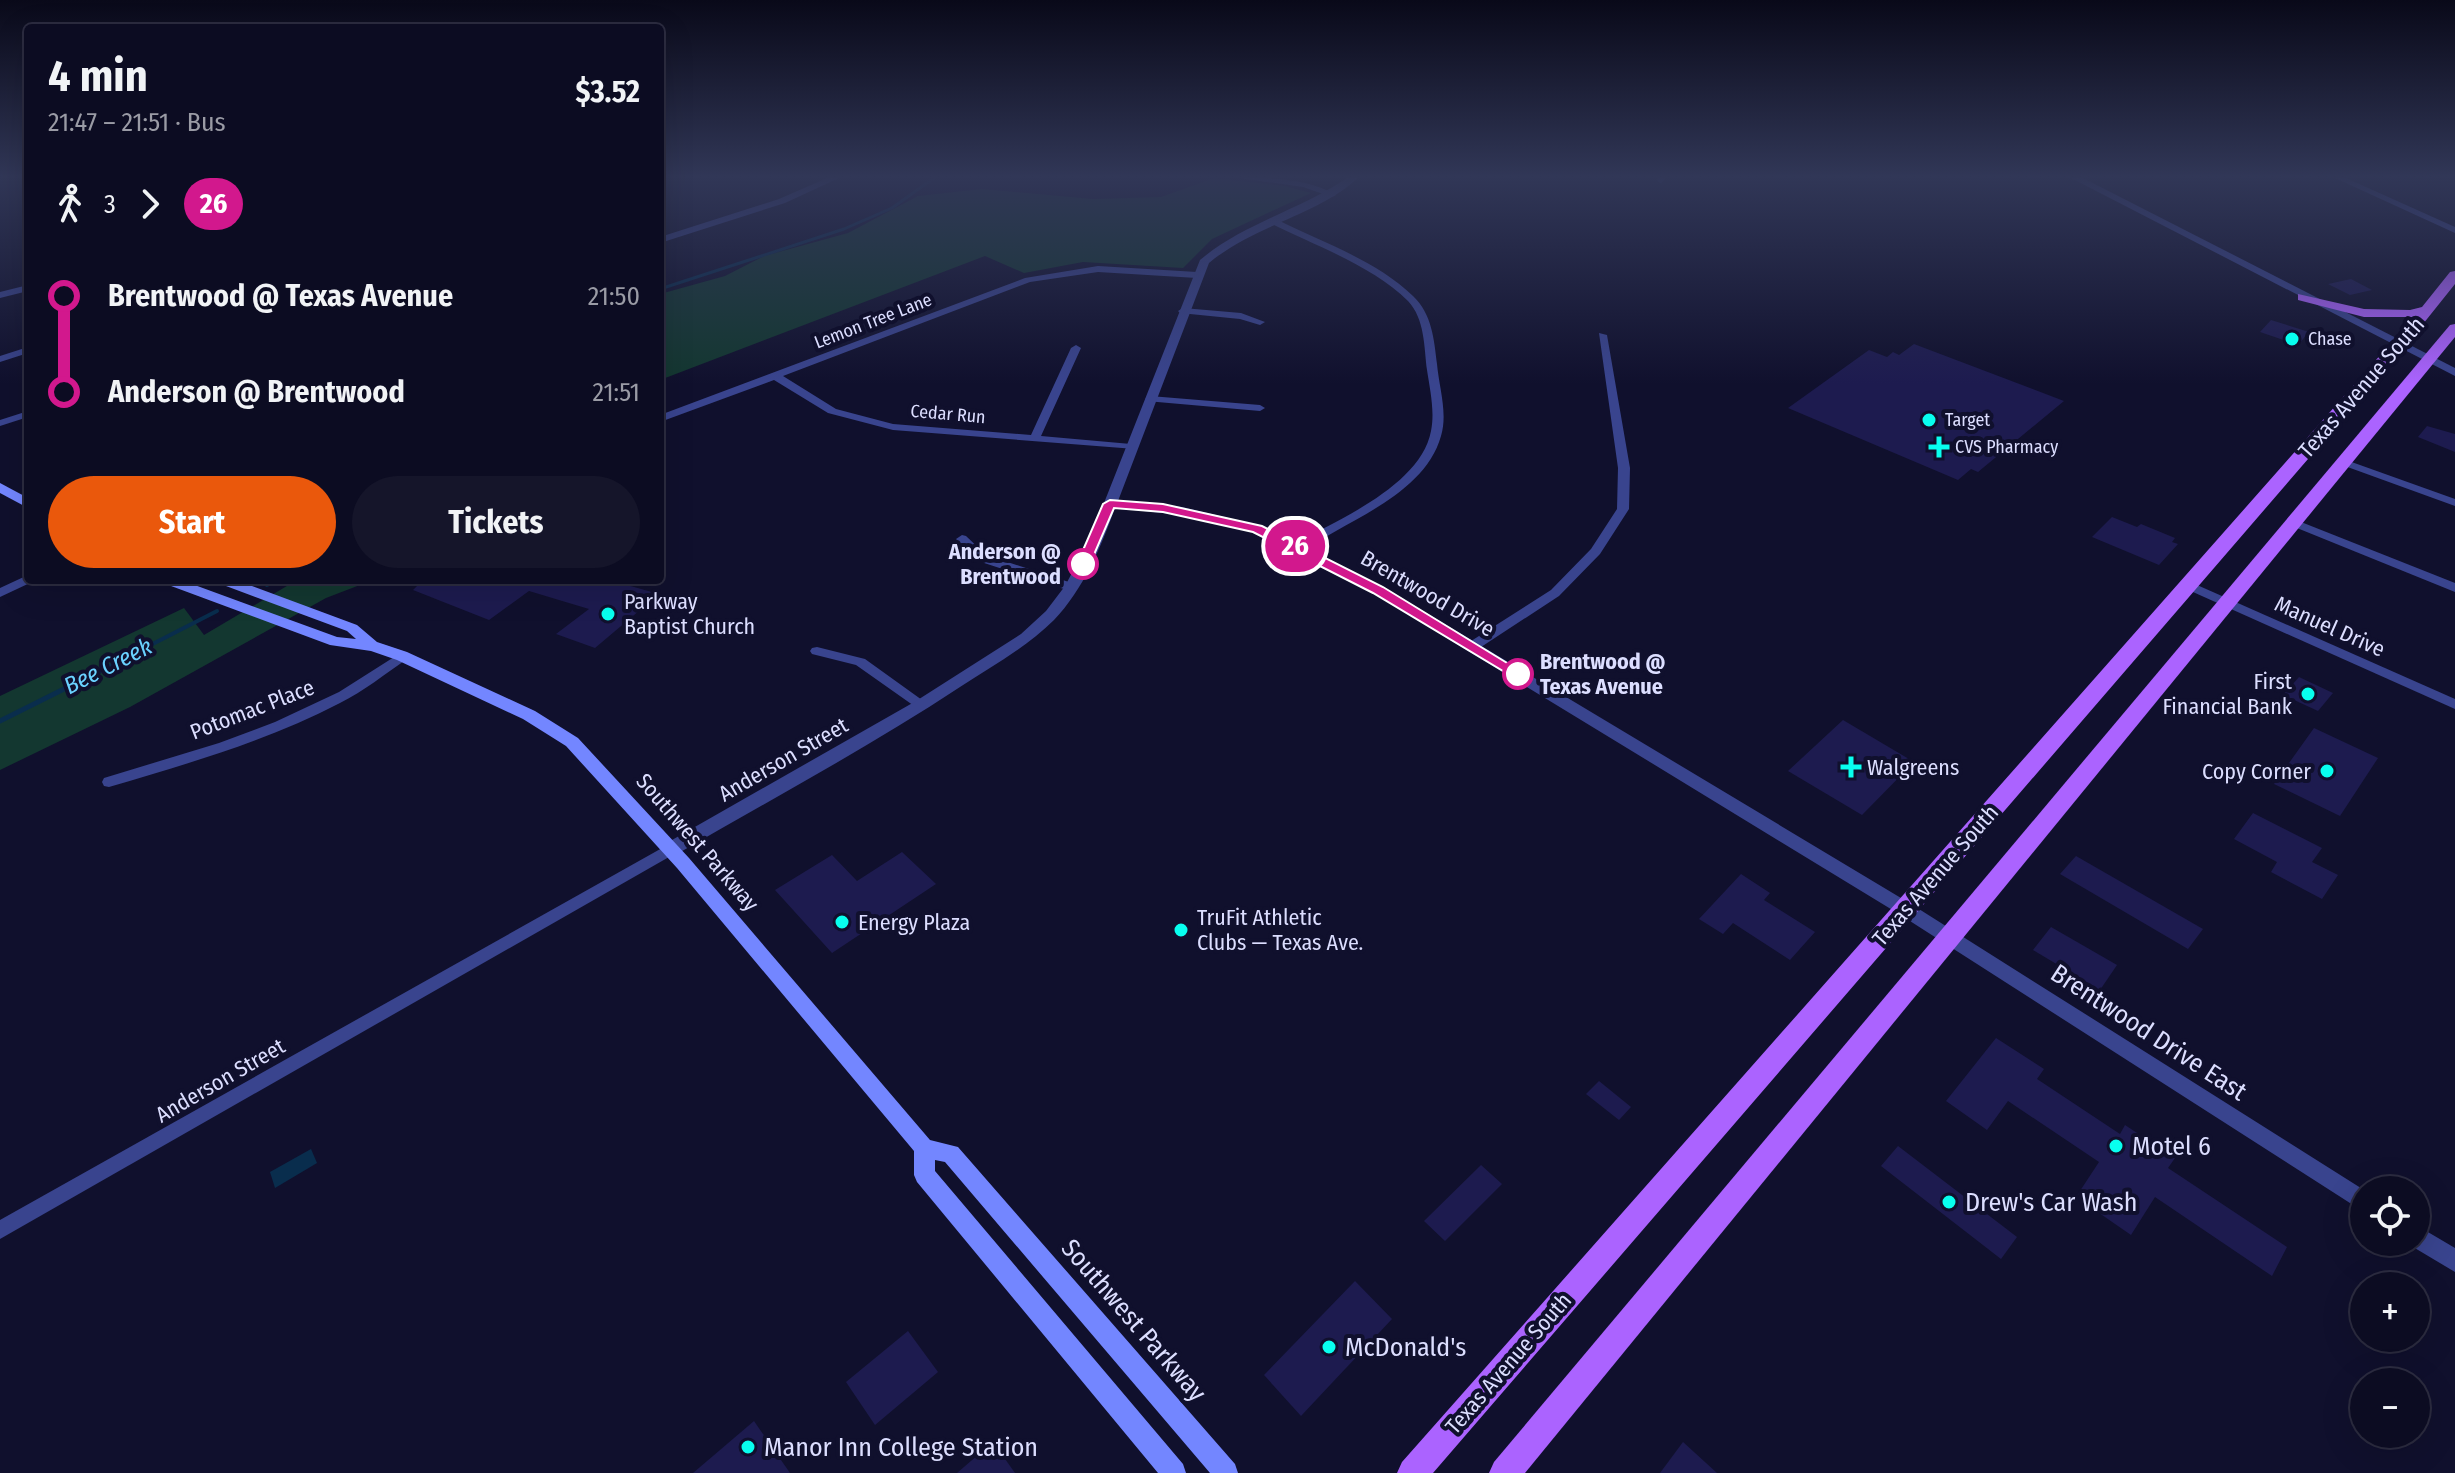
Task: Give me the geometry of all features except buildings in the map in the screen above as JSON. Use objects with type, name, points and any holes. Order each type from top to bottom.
[{"type":"main road","name":"Texas Avenue South","points":[[1413,1473],[2398,346],[2455,275]]},
{"type":"main road","points":[[2303,297],[2380,318],[2404,317],[2426,310]]},
{"type":"main road","name":"Texas Avenue South","points":[[1505,1473],[1948,938],[2230,604],[2455,328]]},
{"type":"main road","points":[[0,487],[24,502]]},
{"type":"main road","name":"Southwest Parkway","points":[[179,584],[335,642],[372,646],[402,656],[529,715],[572,742],[671,849],[924,1148],[951,1154],[1226,1473]]},
{"type":"main road","name":"Southwest Parkway","points":[[234,584],[352,628],[372,646]]},
{"type":"main road","name":"Southwest Parkway","points":[[924,1148],[925,1175],[1174,1473]]},
{"type":"street","name":"Anderson Street","points":[[0,1230],[922,705],[1026,637],[1051,614],[1071,587],[1096,541],[1197,275],[1204,262],[1223,247]]},
{"type":"street","points":[[1298,547],[1394,489],[1422,465],[1436,437],[1438,419],[1428,332],[1412,300],[1382,278],[1322,247]]},
{"type":"street","points":[[2204,247],[2455,373]]},
{"type":"street","points":[[2216,247],[2232,261],[2282,278]]},
{"type":"street","points":[[2220,247],[2282,278],[2303,297]]},
{"type":"street","name":"Lemon Tree Lane","points":[[664,418],[1028,280],[1098,269],[1197,275]]},
{"type":"street","points":[[0,295],[24,289]]},
{"type":"street","points":[[1183,311],[1241,316],[1260,322]]},
{"type":"street","points":[[1473,646],[1555,593],[1596,551],[1623,509],[1624,468],[1602,335]]},
{"type":"street","points":[[1035,438],[1076,348]]},
{"type":"street","points":[[0,359],[24,351]]},
{"type":"street","name":"Cedar Run","points":[[775,376],[824,407],[870,422],[918,430],[1131,447]]},
{"type":"street","points":[[1150,399],[1260,408]]},
{"type":"street","points":[[0,423],[24,415]]},
{"type":"street","points":[[2346,463],[2455,503]]},
{"type":"street","name":"Brentwood Drive","points":[[1110,504],[1163,508],[1216,518],[1257,529],[1298,547],[1473,646],[1905,909]]},
{"type":"street","points":[[2296,524],[2455,588]]},
{"type":"street","points":[[962,539],[982,558],[1071,587]]},
{"type":"street","points":[[0,593],[24,581]]},
{"type":"street","name":"Manuel Drive","points":[[2188,585],[2455,704]]},
{"type":"street","points":[[817,651],[860,662],[922,705]]},
{"type":"street","name":"Potomac Place","points":[[109,782],[216,749],[301,716],[338,698],[402,656]]},
{"type":"street","name":"Brentwood Drive East","points":[[1905,909],[2350,1193]]},
{"type":"street","points":[[2430,1245],[2455,1261]]},
{"type":"green space","points":[[798,247],[1204,247],[1183,268],[1083,262],[1024,273],[985,256],[664,378],[664,293],[725,276],[764,256]]},
{"type":"green space","points":[[290,584],[363,584],[326,598],[130,707],[0,770],[0,696],[184,608],[204,635]]},
{"type":"water","points":[[311,1149],[317,1163],[275,1188],[270,1172]]},
{"type":"waterway","name":"Bee Creek","points":[[664,288],[790,247]]},
{"type":"waterway","name":"Bee Creek","points":[[100,671],[217,611]]},
{"type":"waterway","name":"Bee Creek","points":[[100,671],[104,669]]},
{"type":"waterway","name":"Bee Creek","points":[[0,721],[100,671]]},
{"type":"bus line","name":"26","points":[[1083,564],[1096,541],[1110,504],[1163,508],[1216,518],[1257,529],[1298,547],[1378,590],[1518,674]]},
{"type":"place","name":"Chase","points":[[2292,339]]},
{"type":"place","name":"Target","points":[[1929,420]]},
{"type":"place","name":"CVS Pharmacy","points":[[1939,447]]},
{"type":"place","name":"Anderson @ Brentwood","points":[[1083,564]]},
{"type":"place","name":"Parkway Baptist Church","points":[[608,614]]},
{"type":"place","name":"Brentwood @ Texas Avenue","points":[[1518,674]]},
{"type":"place","name":"First Financial Bank","points":[[2308,694]]},
{"type":"place","name":"Walgreens","points":[[1851,767]]},
{"type":"place","name":"Copy Corner","points":[[2327,771]]},
{"type":"place","name":"Energy Plaza","points":[[842,922]]},
{"type":"place","name":"TruFit Athletic Clubs — Texas Ave.","points":[[1181,930]]},
{"type":"place","name":"Motel 6","points":[[2116,1146]]},
{"type":"place","name":"Drew's Car Wash","points":[[1949,1202]]},
{"type":"place","name":"McDonald's","points":[[1329,1347]]},
{"type":"place","name":"Manor Inn College Station","points":[[748,1447]]}]
